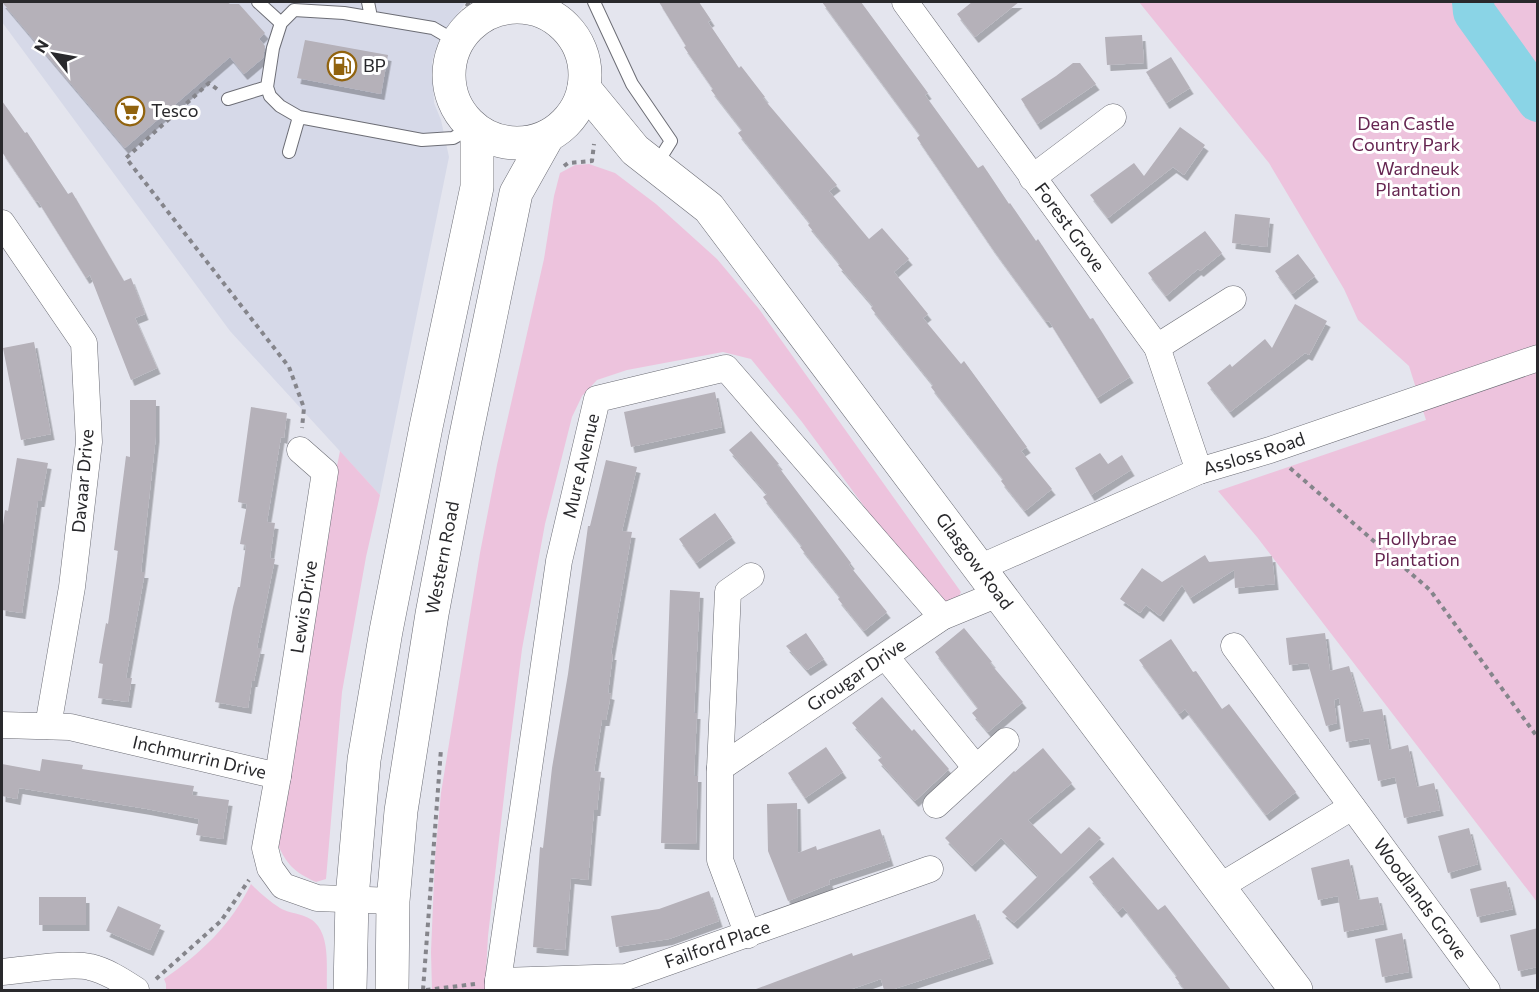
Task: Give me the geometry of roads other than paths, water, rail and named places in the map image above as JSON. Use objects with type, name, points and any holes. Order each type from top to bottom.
[{"type":"main road","points":[[350,990],[351,898],[364,760],[386,631],[477,187],[468,132],[450,87],[453,39],[470,26],[482,6],[504,8],[540,6],[572,34],[581,50],[585,69],[584,88],[570,130],[519,143],[504,142],[468,132]]},
{"type":"main road","name":"Glasgow Road","points":[[584,88],[645,158],[708,208],[1296,990]]},
{"type":"main road","name":"Glasgow Road","points":[[570,130],[645,158]]},
{"type":"main road","name":"Western Road","points":[[392,990],[393,901],[401,811],[432,614],[516,193],[570,130]]},
{"type":"street","name":"Forest Grove","points":[[905,2],[1156,347],[1199,471]]},
{"type":"street","points":[[1032,178],[1113,117]]},
{"type":"street","name":"Davaar Drive","points":[[2,223],[84,343],[89,442],[72,587],[48,726]]},
{"type":"street","points":[[1156,347],[1233,298]]},
{"type":"street","name":"Assloss Road","points":[[979,568],[1199,471],[1270,450],[1538,358]]},
{"type":"street","name":"Mure Avenue","points":[[498,986],[559,561],[597,399],[726,368],[942,617]]},
{"type":"street","name":"Lewis Drive","points":[[278,776],[325,472],[300,450]]},
{"type":"street","points":[[748,935],[720,860],[720,768],[728,592],[751,576]]},
{"type":"street","name":"Grougar Drive","points":[[720,768],[942,617],[998,594]]},
{"type":"street","name":"Woodlands Grove","points":[[1234,646],[1487,990]]},
{"type":"street","points":[[886,657],[976,768]]},
{"type":"street","name":"Inchmurrin Drive","points":[[2,725],[70,728],[278,776],[265,848],[270,868],[283,886],[317,898],[393,901]]},
{"type":"street","points":[[936,805],[1006,741]]},
{"type":"street","points":[[1219,887],[1352,807]]},
{"type":"street","name":"Failford Place","points":[[498,986],[626,977],[930,869]]},
{"type":"street","points":[[2,972],[89,966],[144,987]]},
{"type":"lane","points":[[258,2],[281,23]]},
{"type":"lane","points":[[368,2],[371,17]]},
{"type":"lane","points":[[594,2],[632,84],[671,141],[645,158]]},
{"type":"lane","points":[[453,39],[433,28],[299,6],[281,23],[273,48],[267,87],[270,96],[280,106],[299,117],[422,140],[468,132]]},
{"type":"lane","points":[[228,99],[267,87]]},
{"type":"lane","points":[[289,152],[299,117]]},
{"type":"waterway","points":[[1473,2],[1474,12],[1538,101]]},
{"type":"place","name":"BP","points":[[342,66]]},
{"type":"place","name":"Tesco","points":[[130,111]]},
{"type":"park label","name":"Dean Castle Country Park","points":[[1406,134]]},
{"type":"park label","name":"Wardneuk Plantation","points":[[1418,180]]},
{"type":"park label","name":"Hollybrae Plantation","points":[[1417,549]]}]
